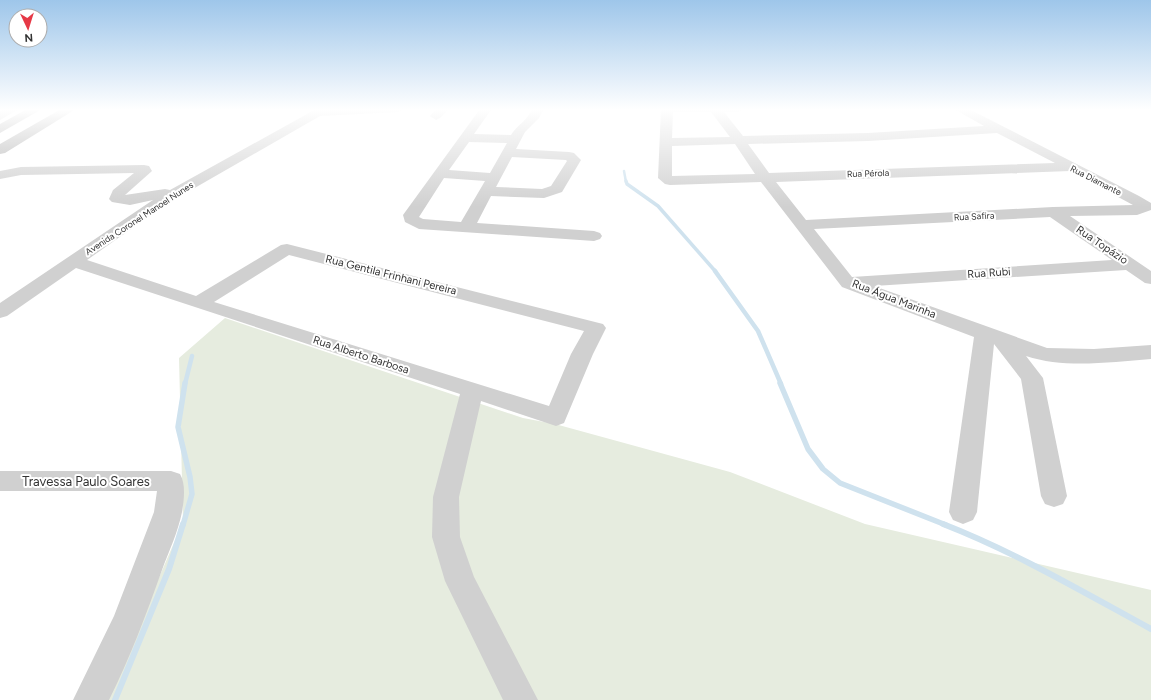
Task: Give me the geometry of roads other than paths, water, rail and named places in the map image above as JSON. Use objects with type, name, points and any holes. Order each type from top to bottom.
[{"type":"main road","points":[[0,150],[14,142]]},
{"type":"street","name":"Avenida Coronel Manoel Nunes","points":[[0,312],[128,222],[180,190],[267,142]]},
{"type":"street","points":[[463,142],[411,215],[411,219],[419,224],[594,236]]},
{"type":"street","points":[[483,196],[544,194],[553,192],[557,189],[574,160],[569,156],[490,142]]},
{"type":"street","points":[[466,228],[513,142]]},
{"type":"street","points":[[667,142],[679,142]]},
{"type":"street","name":"Rua Pérola","points":[[667,142],[664,160],[667,179],[675,181],[764,176],[1070,167]]},
{"type":"street","name":"Rua Água Marinha","points":[[741,142],[764,176],[801,225],[848,282],[1007,342],[1046,355],[1148,356]]},
{"type":"street","name":"Rua Diamante","points":[[1023,142],[1134,199],[1146,208]]},
{"type":"street","points":[[511,145],[551,146]]},
{"type":"street","points":[[0,175],[21,171],[135,168],[144,169],[145,171],[118,193],[117,199],[130,200],[180,190]]},
{"type":"street","points":[[440,174],[494,177]]},
{"type":"street","points":[[483,196],[555,206]]},
{"type":"street","name":"Rua Safira","points":[[801,225],[1054,212],[1136,210],[1146,208]]},
{"type":"street","name":"Rua Topázio","points":[[1054,212],[1151,279]]},
{"type":"street","name":"Rua Gentila Frinhani Pereira","points":[[198,303],[287,249],[596,328]]},
{"type":"street","name":"Rua Alberto Barbosa","points":[[73,261],[198,303],[556,416],[582,354],[596,328]]},
{"type":"street","name":"Rua Rubi","points":[[848,282],[1131,264]]},
{"type":"street","points":[[963,512],[985,333]]},
{"type":"street","points":[[1007,342],[1006,345],[1012,354],[1032,378],[1054,496]]},
{"type":"street","points":[[472,390],[446,497],[446,537],[460,581],[521,700]]},
{"type":"street","name":"Travessa Paulo Soares","points":[[0,481],[171,481],[168,512],[159,540],[113,656],[90,700]]},
{"type":"waterway","points":[[624,171],[626,182]]},
{"type":"waterway","points":[[626,181],[627,184],[658,206],[716,272]]},
{"type":"waterway","points":[[715,271],[758,331],[781,384]]},
{"type":"waterway","points":[[185,384],[192,356]]},
{"type":"waterway","points":[[183,525],[192,494],[190,477],[178,427],[185,383]]},
{"type":"waterway","points":[[780,383],[808,449],[823,469],[840,483],[946,525]]},
{"type":"waterway","points":[[115,700],[169,569],[183,524]]},
{"type":"waterway","points":[[943,524],[1023,560],[1151,629]]}]
